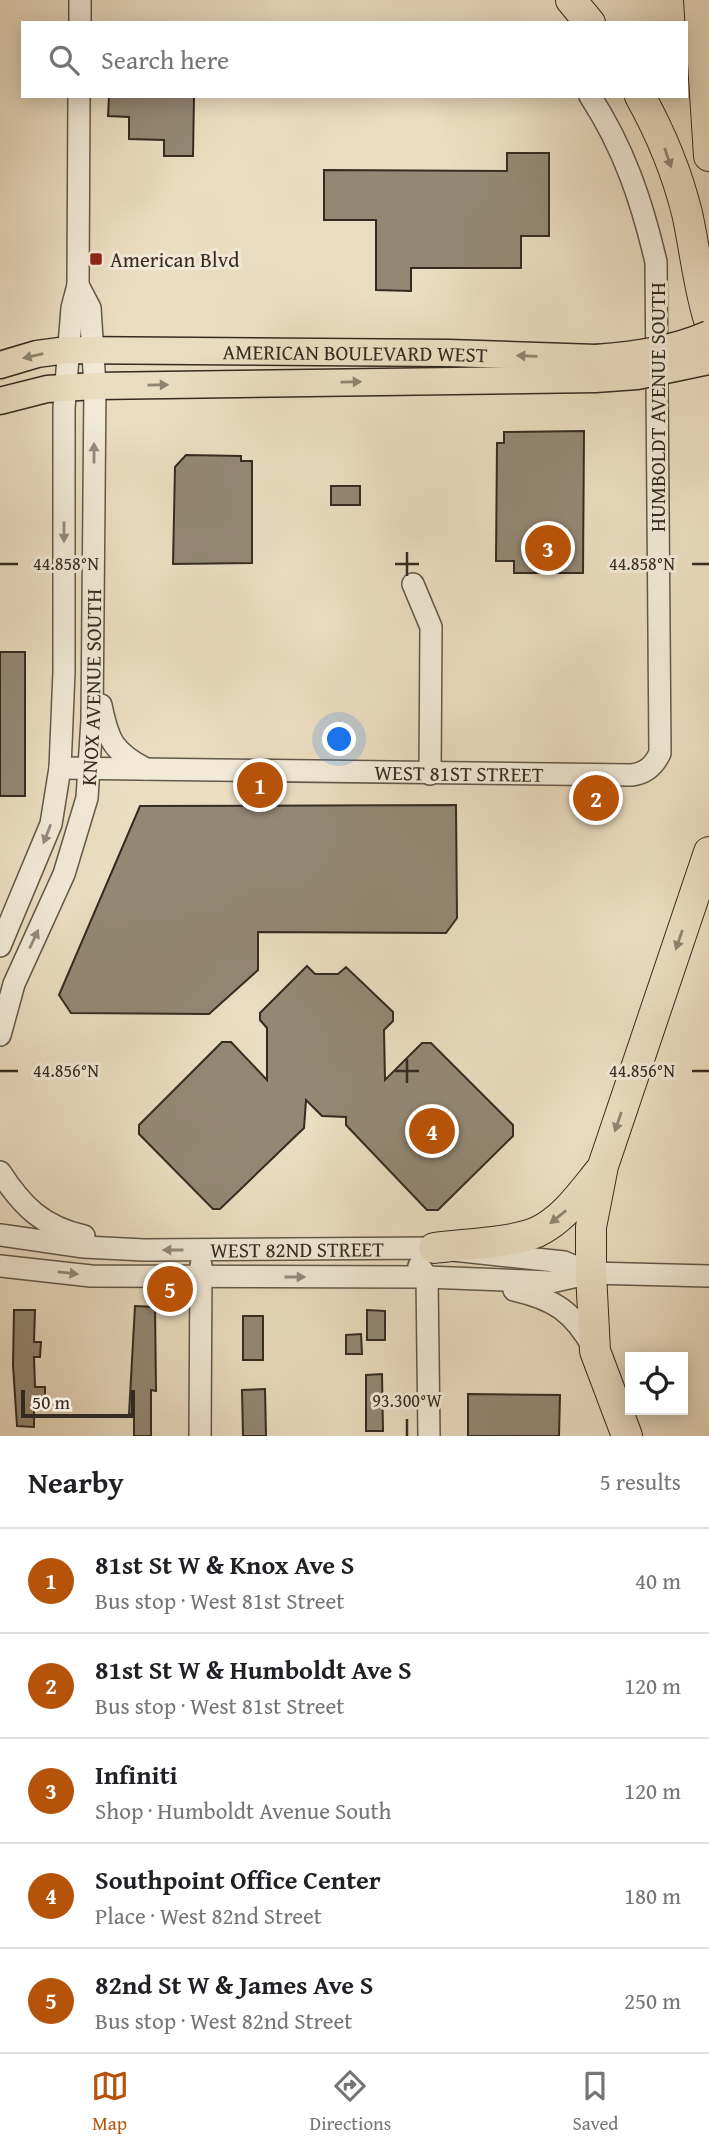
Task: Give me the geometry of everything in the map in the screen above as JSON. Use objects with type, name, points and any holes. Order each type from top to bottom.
[{"type":"highway","points":[[571,0],[588,21]]},
{"type":"highway","points":[[699,0],[709,156]]},
{"type":"highway","points":[[641,98],[662,138],[686,211],[701,296],[709,320]]},
{"type":"highway","points":[[627,1436],[599,1363],[591,1273],[591,1227],[603,1166],[709,852]]},
{"type":"highway","points":[[420,1248],[521,1237],[537,1232],[557,1219],[574,1203],[603,1166]]},
{"type":"main road","name":"AMERICAN BOULEVARD WEST","points":[[0,401],[65,387],[283,383],[595,368],[684,345],[709,334]]},
{"type":"main road","name":"AMERICAN BOULEVARD WEST","points":[[0,365],[37,354],[80,350],[449,353],[595,368],[637,376],[709,361]]},
{"type":"main road","points":[[283,383],[285,352]]},
{"type":"street","points":[[80,0],[80,21]]},
{"type":"street","name":"KNOX AVENUE SOUTH","points":[[0,946],[51,824],[60,768],[64,708],[65,387],[80,350],[90,308],[78,285],[79,98]]},
{"type":"street","name":"HUMBOLDT AVENUE SOUTH","points":[[591,98],[627,162],[645,212],[656,262],[660,753],[648,769]]},
{"type":"street","name":"KNOX AVENUE SOUTH","points":[[0,1035],[14,984],[71,853],[87,798],[92,668],[94,386],[80,350]]},
{"type":"street","points":[[413,584],[431,627],[430,774]]},
{"type":"street","points":[[92,668],[111,743],[128,760],[148,770]]},
{"type":"street","name":"WEST 81ST STREET","points":[[60,768],[632,775],[648,769]]},
{"type":"street","points":[[0,1172],[15,1196],[55,1226],[71,1233],[144,1250]]},
{"type":"street","name":"WEST 82ND STREET","points":[[0,1235],[84,1247],[144,1250],[420,1248],[564,1262],[591,1273]]},
{"type":"street","points":[[420,1248],[427,1276],[429,1436]]},
{"type":"street","points":[[200,1436],[202,1250]]},
{"type":"street","name":"WEST 82ND STREET","points":[[0,1266],[91,1276],[427,1276],[551,1282],[591,1273],[709,1276]]},
{"type":"street","points":[[464,1278],[550,1300],[583,1328],[599,1363],[612,1436]]},
{"type":"building","points":[[109,98],[194,98],[193,156],[164,156],[164,140],[129,139],[129,117],[108,116]]},
{"type":"building","points":[[507,153],[549,153],[549,236],[521,236],[521,268],[411,268],[411,291],[376,290],[376,220],[324,220],[324,170],[507,171]]},
{"type":"building","points":[[584,431],[583,573],[514,573],[514,561],[496,561],[497,443],[504,443],[504,432]]},
{"type":"building","points":[[186,455],[241,456],[241,461],[252,461],[252,563],[173,564],[175,467]]},
{"type":"building","points":[[331,486],[360,486],[360,505],[331,505]]},
{"type":"building","points":[[0,652],[25,652],[25,796],[0,796]]},
{"type":"building","points":[[456,805],[457,918],[446,933],[258,932],[258,970],[209,1014],[71,1013],[59,995],[140,806]]},
{"type":"building","points":[[307,966],[315,974],[338,974],[346,967],[393,1012],[393,1021],[384,1030],[385,1080],[422,1043],[431,1043],[513,1125],[513,1136],[438,1210],[427,1210],[346,1125],[346,1117],[322,1116],[306,1100],[304,1128],[220,1209],[213,1209],[139,1134],[139,1125],[222,1042],[231,1042],[267,1080],[267,1028],[260,1020],[260,1013]]},
{"type":"building","points":[[135,1306],[155,1307],[156,1391],[151,1390],[151,1436],[134,1436],[134,1414],[129,1414]]},
{"type":"building","points":[[14,1310],[35,1310],[34,1342],[41,1342],[40,1357],[34,1357],[35,1387],[45,1387],[45,1403],[34,1404],[34,1427],[17,1426],[13,1365]]},
{"type":"building","points":[[367,1310],[385,1311],[385,1340],[367,1340]]},
{"type":"building","points":[[243,1316],[263,1316],[263,1360],[243,1360]]},
{"type":"building","points":[[361,1334],[362,1354],[346,1354],[346,1335]]},
{"type":"building","points":[[382,1374],[383,1431],[366,1431],[366,1375]]},
{"type":"building","points":[[265,1389],[266,1436],[243,1436],[242,1390]]},
{"type":"building","points":[[468,1394],[560,1395],[559,1436],[468,1436]]},
{"type":"place","name":"American Blvd","points":[[96,259]]},
{"type":"place","name":"Infiniti","points":[[548,548]]},
{"type":"place","name":"81st St W & Knox Ave S","points":[[260,785]]},
{"type":"place","name":"81st St W & Humboldt Ave S","points":[[596,798]]},
{"type":"place","name":"Southpoint Office Center","points":[[432,1131]]},
{"type":"place","name":"82nd St W & James Ave S","points":[[170,1289]]}]
